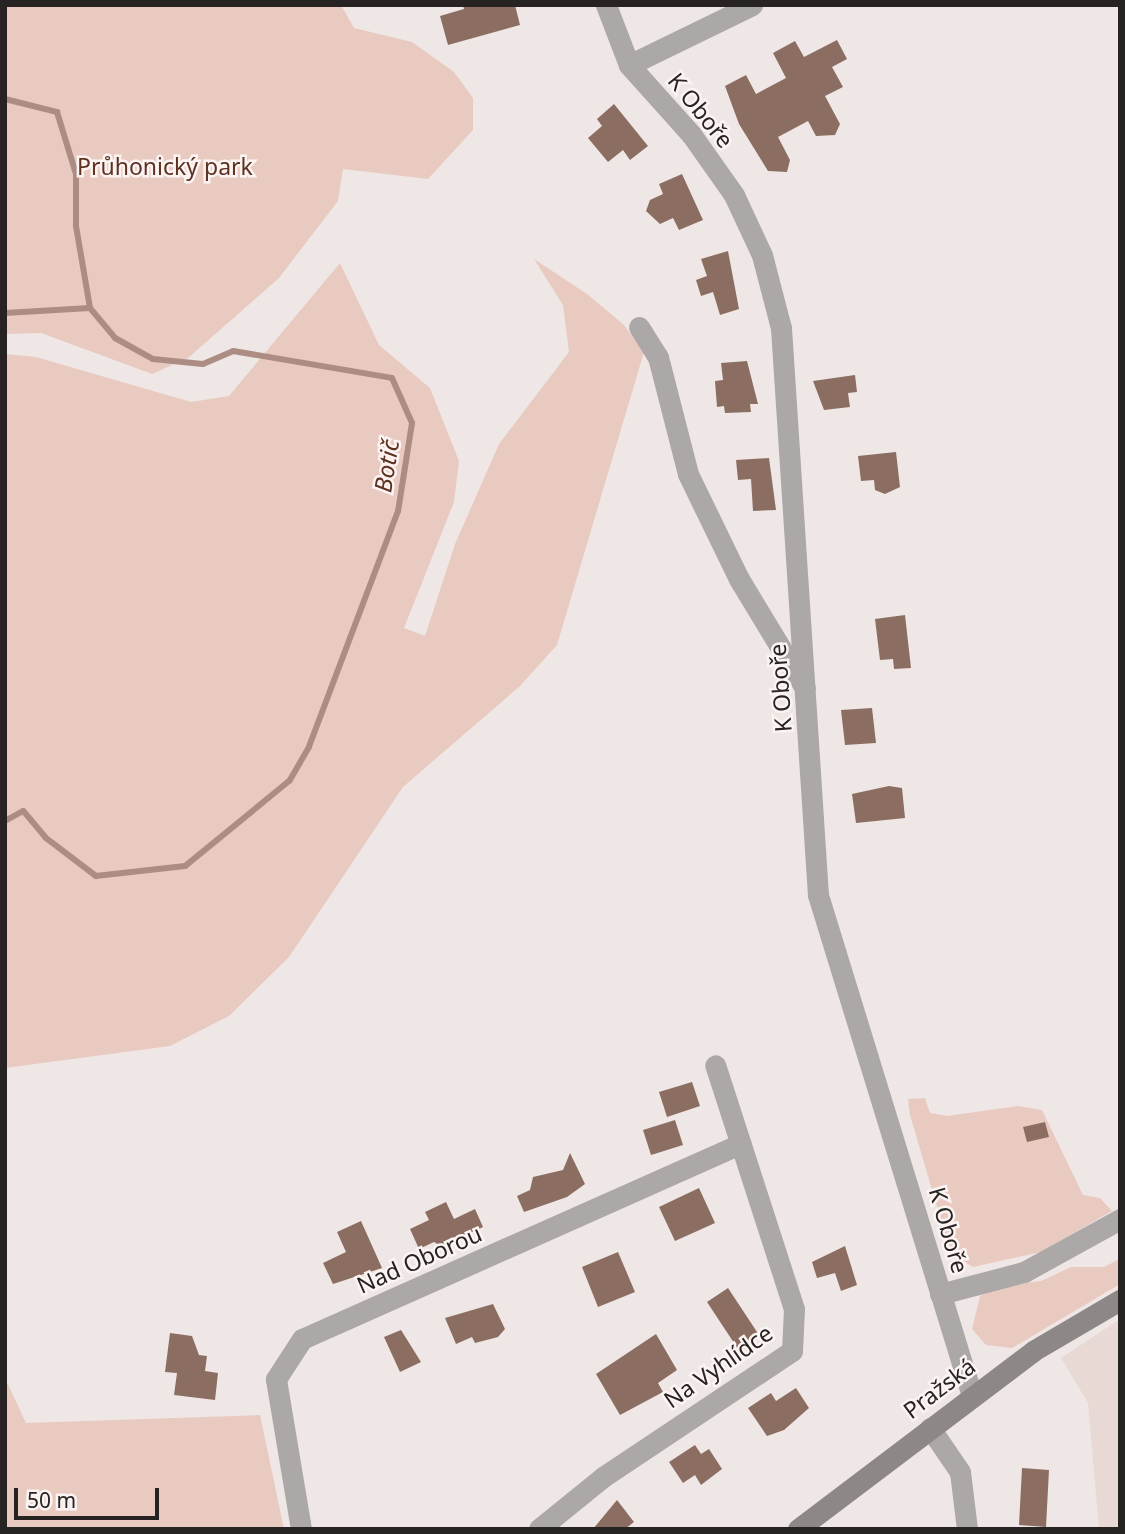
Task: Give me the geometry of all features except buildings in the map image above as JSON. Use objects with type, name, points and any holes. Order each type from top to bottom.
[{"type":"main road","name":"Pražská","points":[[798,1529],[1033,1351],[1120,1300]]},
{"type":"street","name":"K Oboře","points":[[606,5],[629,65],[691,134],[734,195],[762,255],[781,328],[818,895],[972,1396]]},
{"type":"street","points":[[629,65],[752,5]]},
{"type":"street","points":[[639,327],[658,357],[688,474],[739,579],[806,691]]},
{"type":"street","name":"Na Vyhlídce","points":[[539,1529],[603,1476],[792,1351],[794,1309],[715,1065]]},
{"type":"street","name":"Nad Oborou","points":[[301,1529],[276,1379],[302,1339],[741,1144]]},
{"type":"street","points":[[940,1294],[1024,1272],[1120,1219]]},
{"type":"street","points":[[930,1428],[960,1472],[967,1529]]},
{"type":"shaded area","points":[[1120,1319],[1120,1529],[1099,1529],[1088,1403],[1061,1358]]},
{"type":"green space","name":"Průhonický park","points":[[5,5],[341,5],[354,28],[412,42],[454,72],[473,98],[473,130],[428,179],[343,169],[338,201],[279,278],[188,358],[152,374],[41,333],[5,334]]},
{"type":"green space","points":[[534,259],[587,294],[624,325],[644,352],[557,645],[520,686],[403,787],[289,957],[229,1016],[170,1046],[5,1068],[5,354],[36,357],[191,402],[229,396],[340,263],[379,345],[430,388],[459,461],[454,502],[404,628],[425,636],[455,544],[499,444],[569,352],[563,305]]},
{"type":"green space","points":[[925,1098],[930,1113],[947,1116],[1018,1106],[1042,1110],[1083,1195],[1100,1198],[1112,1211],[1041,1252],[973,1267],[958,1258],[948,1244],[910,1115],[908,1099]]},
{"type":"green space","points":[[1120,1259],[1120,1284],[1012,1348],[986,1345],[972,1329],[980,1296],[999,1286],[1041,1281],[1071,1267],[1104,1267]]},
{"type":"green space","points":[[5,1378],[26,1423],[260,1415],[284,1529],[5,1529]]},
{"type":"waterway","name":"Botič","points":[[5,99],[57,112],[76,174],[76,226],[90,308],[115,338],[153,359],[203,364],[233,351],[392,378],[412,423],[398,511],[309,747],[289,781],[185,866],[96,876],[46,838],[23,811],[5,821]]},
{"type":"waterway","points":[[5,313],[90,308]]}]
